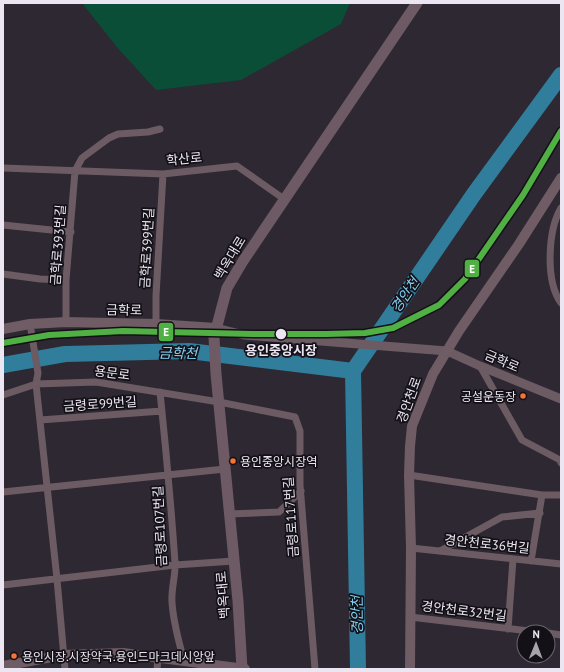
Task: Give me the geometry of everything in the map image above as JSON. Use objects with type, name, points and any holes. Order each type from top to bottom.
[{"type":"main road","name":"백옥대로","points":[[243,669],[238,601],[216,374],[215,332],[227,288],[284,199],[417,3]]},
{"type":"main road","name":"경안천로","points":[[410,669],[411,548],[409,474],[412,426],[433,374],[459,331],[519,244],[561,178]]},
{"type":"main road","name":"금학로","points":[[3,329],[30,324],[66,322],[156,324],[215,332]]},
{"type":"main road","points":[[3,666],[63,655],[123,653],[184,661],[195,666],[243,669]]},
{"type":"street","points":[[75,171],[82,158],[109,138],[118,134],[148,132],[160,129]]},
{"type":"street","name":"학산로","points":[[3,168],[163,174],[237,166],[284,199]]},
{"type":"street","name":"금학로393번길","points":[[66,322],[66,280],[75,171]]},
{"type":"street","name":"금학로399번길","points":[[156,324],[156,296],[163,174]]},
{"type":"street","points":[[561,208],[557,214],[552,239],[550,268],[558,298],[561,303]]},
{"type":"street","points":[[3,225],[71,232]]},
{"type":"street","points":[[3,274],[40,279],[66,280]]},
{"type":"street","points":[[30,324],[34,341],[38,373],[36,384],[65,669]]},
{"type":"street","name":"금학로","points":[[215,332],[447,351],[561,399]]},
{"type":"street","points":[[480,366],[522,440],[560,460],[561,463]]},
{"type":"street","name":"용문로","points":[[3,395],[36,384],[96,382],[219,402]]},
{"type":"street","name":"금령로107번길","points":[[160,392],[169,475],[176,565],[172,587],[172,602],[174,622],[184,661]]},
{"type":"street","name":"금령로117번길","points":[[219,402],[295,417],[300,431],[301,491],[315,669]]},
{"type":"street","name":"금령로99번길","points":[[40,420],[162,411]]},
{"type":"street","points":[[3,492],[225,469]]},
{"type":"street","points":[[409,474],[542,495],[561,495]]},
{"type":"street","points":[[229,514],[280,512],[301,491]]},
{"type":"street","points":[[531,561],[542,495]]},
{"type":"street","points":[[440,551],[502,517],[540,513]]},
{"type":"street","name":"경안천로36번길","points":[[411,548],[561,564]]},
{"type":"street","points":[[508,628],[513,559]]},
{"type":"street","points":[[3,585],[176,565],[234,561]]},
{"type":"street","name":"경안천로32번길","points":[[410,617],[516,629]]},
{"type":"street","points":[[157,669],[158,658]]},
{"type":"green space","points":[[82,3],[350,3],[341,24],[241,80],[156,90],[116,46]]},
{"type":"waterway","name":"경안천","points":[[358,669],[353,371],[474,194],[561,75]]},
{"type":"waterway","name":"금학천","points":[[3,365],[65,354],[189,351],[353,371]]},
{"type":"transit line","name":"E","points":[[3,343],[49,335],[123,331],[326,334],[365,333],[393,328],[439,305],[465,279],[523,195],[561,131]]},
{"type":"place","name":"용인중앙시장","points":[[281,334]]},
{"type":"place","name":"공설운동장","points":[[523,396]]},
{"type":"place","name":"용인중앙시장역","points":[[233,461]]},
{"type":"place","name":"용인시장.시장약국.용인드마크데시앙앞","points":[[14,656]]}]
